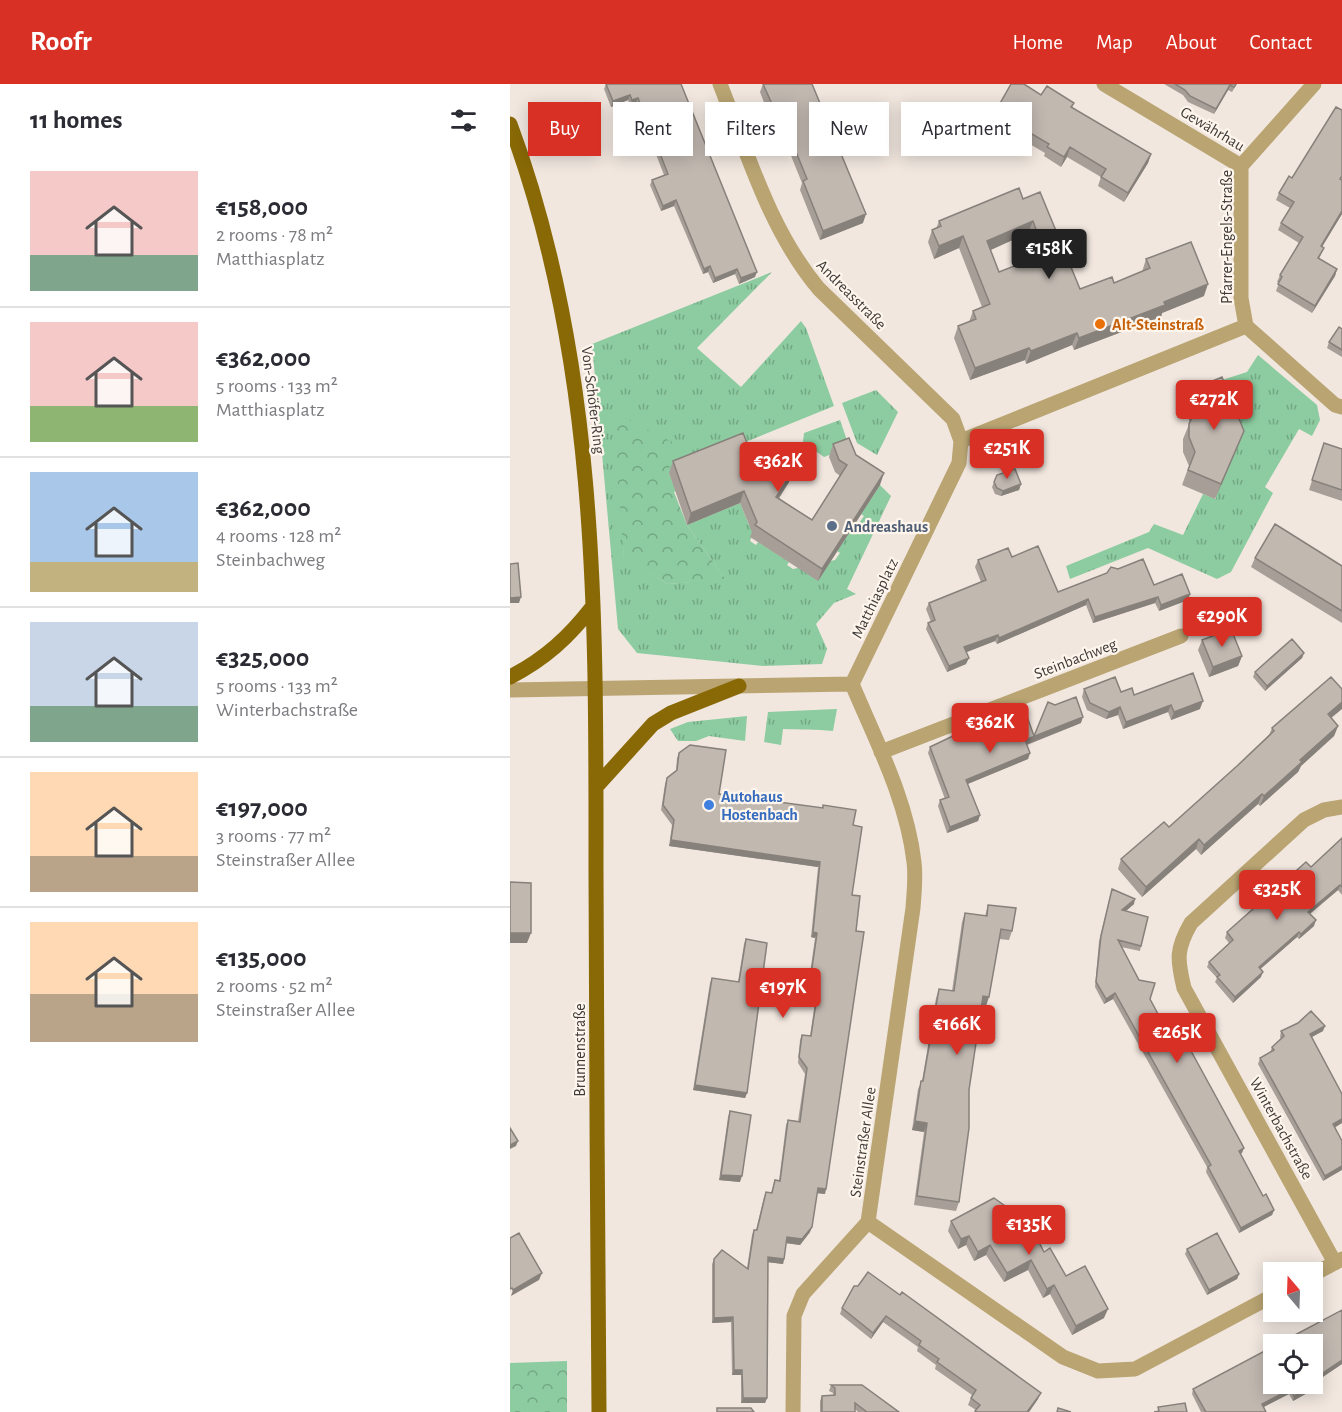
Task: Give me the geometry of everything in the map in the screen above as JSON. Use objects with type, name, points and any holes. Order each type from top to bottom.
[{"type":"main road","name":"Von-Schöfer-Ring","points":[[510,124],[547,241],[569,344],[590,509],[596,688]]},
{"type":"main road","points":[[510,677],[554,650],[575,630],[593,606]]},
{"type":"main road","points":[[596,788],[625,752],[653,724],[671,713],[739,686]]},
{"type":"main road","name":"Brunnenstraße","points":[[596,688],[599,1412]]},
{"type":"street","name":"Andreasstraße","points":[[720,84],[780,232],[799,265],[819,289],[940,404],[953,419],[961,441]]},
{"type":"street","name":"Gewährhau","points":[[1104,84],[1241,166]]},
{"type":"street","name":"Pfarrer-Engels-Straße","points":[[1314,84],[1241,166],[1241,298],[1245,326],[1335,405],[1342,407]]},
{"type":"street","points":[[961,441],[1245,326]]},
{"type":"street","name":"Matthiasplatz","points":[[852,684],[959,463],[961,441]]},
{"type":"street","name":"Steinbachweg","points":[[881,752],[1181,636]]},
{"type":"street","points":[[510,690],[852,684]]},
{"type":"street","name":"Steinstraßer Allee","points":[[852,684],[881,752],[906,821],[915,864],[913,908],[868,1222],[1062,1357],[1098,1371],[1135,1369],[1263,1301]]},
{"type":"street","name":"Winterbachstraße","points":[[1339,1261],[1184,988],[1179,944],[1191,923],[1304,820],[1324,810],[1342,807]]},
{"type":"street","points":[[793,1412],[794,1316],[802,1294],[868,1222]]},
{"type":"street","points":[[1323,1269],[1339,1261]]},
{"type":"green space","points":[[772,272],[697,348],[741,387],[801,321],[806,328],[834,406],[669,473],[623,532],[624,559],[668,584],[725,579],[687,525],[740,503],[749,525],[755,529],[750,541],[756,545],[758,542],[789,562],[787,565],[793,569],[835,560],[840,553],[837,551],[856,521],[859,523],[864,516],[861,514],[880,485],[891,496],[847,589],[856,594],[834,603],[816,624],[827,649],[822,664],[763,666],[637,653],[618,629],[592,344]]},
{"type":"green space","points":[[1258,355],[1317,405],[1320,420],[1312,436],[1299,429],[1265,487],[1273,493],[1231,572],[1217,579],[1148,548],[1070,579],[1066,566],[1149,532],[1154,524],[1183,535],[1203,494],[1216,499],[1219,381],[1247,372]]},
{"type":"green space","points":[[876,390],[898,412],[877,455],[857,443],[842,403]]},
{"type":"green space","points":[[621,416],[672,442],[669,473],[676,491],[674,492],[687,525],[726,580],[668,584],[624,560],[613,420]]},
{"type":"green space","points":[[840,420],[851,452],[846,449],[824,457],[803,442],[804,433]]},
{"type":"green space","points":[[837,709],[833,731],[783,729],[781,745],[764,742],[768,712]]},
{"type":"green space","points":[[747,716],[745,741],[709,736],[696,741],[678,741],[670,729],[688,722]]},
{"type":"green space","points":[[567,1361],[567,1412],[510,1412],[510,1363]]},
{"type":"building","points":[[606,84],[681,84],[688,102],[640,102],[638,98],[632,100],[630,95],[613,101]]},
{"type":"building","points":[[763,84],[812,84],[819,102],[809,102],[809,156],[842,156],[866,214],[823,231],[803,181],[807,179],[797,154],[797,102],[771,102]]},
{"type":"building","points":[[1011,84],[1024,84],[1041,95],[1047,86],[1074,103],[1071,107],[1151,154],[1128,193],[1101,177],[1106,169],[1070,147],[1064,157],[1047,147],[1049,144],[1032,134],[1032,102],[1001,102]]},
{"type":"building","points":[[1175,84],[1236,84],[1234,87],[1230,85],[1216,109],[1190,96]]},
{"type":"building","points":[[1336,107],[1342,110],[1342,176],[1340,179],[1342,180],[1342,211],[1321,246],[1324,248],[1318,258],[1337,269],[1315,306],[1278,284],[1282,277],[1280,275],[1303,237],[1281,223],[1294,202],[1279,193],[1289,176],[1292,178]]},
{"type":"building","points":[[693,114],[705,143],[705,156],[710,156],[757,272],[741,278],[737,269],[715,278],[710,266],[704,269],[676,200],[663,206],[652,180],[668,174],[661,156],[693,156]]},
{"type":"building","points":[[1019,188],[1023,199],[1040,192],[1080,289],[1112,277],[1114,283],[1150,268],[1146,259],[1191,242],[1208,284],[1164,302],[1165,305],[1079,338],[1077,333],[1031,351],[1029,348],[975,368],[958,326],[976,319],[973,311],[990,304],[963,236],[939,246],[932,230],[941,226],[939,221]],"holes":[[[1033,221],[1045,254],[999,272],[987,241]]]},
{"type":"building","points":[[1339,327],[1342,329],[1342,350],[1329,342]]},
{"type":"building","points":[[1222,377],[1244,431],[1221,484],[1188,470],[1195,452],[1189,437],[1189,424],[1196,409],[1189,391]]},
{"type":"building","points":[[743,433],[750,450],[767,443],[775,449],[773,458],[794,470],[776,497],[812,520],[847,465],[839,460],[833,444],[849,438],[856,455],[884,473],[822,569],[755,525],[757,522],[744,491],[691,513],[673,461]]},
{"type":"building","points":[[1324,443],[1342,449],[1342,490],[1312,480]]},
{"type":"building","points":[[1015,469],[1021,484],[1003,491],[997,488],[994,482],[997,475]]},
{"type":"building","points":[[1275,524],[1342,566],[1342,611],[1255,558]]},
{"type":"building","points":[[1038,546],[1058,592],[1107,573],[1111,567],[1118,569],[1143,559],[1154,585],[1182,574],[1190,594],[1161,605],[1158,597],[1095,617],[1088,599],[999,638],[998,635],[964,647],[969,658],[949,666],[928,623],[935,620],[929,603],[986,580],[978,560],[1008,548],[1012,557]]},
{"type":"building","points":[[518,563],[521,597],[510,598],[510,564]]},
{"type":"building","points":[[1231,629],[1242,656],[1213,667],[1202,640]]},
{"type":"building","points":[[1292,639],[1304,653],[1267,686],[1255,672]]},
{"type":"building","points":[[1193,673],[1203,701],[1174,712],[1171,705],[1126,722],[1120,707],[1109,712],[1090,703],[1084,689],[1115,677],[1121,692],[1132,688],[1134,695]]},
{"type":"building","points":[[1331,677],[1342,689],[1342,702],[1328,714],[1338,726],[1264,796],[1262,794],[1204,845],[1199,839],[1146,887],[1121,859],[1164,822],[1169,827],[1274,731],[1272,728]]},
{"type":"building","points":[[1076,697],[1083,717],[1025,740],[1030,753],[966,780],[980,815],[950,827],[940,800],[949,797],[930,747],[957,734],[965,734],[1025,711],[1034,736],[1048,702],[1055,705]]},
{"type":"building","points":[[690,745],[726,750],[719,794],[823,808],[823,805],[856,810],[853,825],[862,827],[852,895],[860,896],[856,931],[864,932],[826,1189],[818,1188],[812,1227],[802,1239],[787,1237],[784,1259],[768,1257],[767,1398],[743,1398],[742,1370],[734,1370],[733,1317],[714,1318],[714,1259],[722,1250],[748,1269],[754,1230],[757,1230],[766,1192],[772,1193],[775,1180],[780,1181],[788,1120],[800,1122],[807,1068],[799,1057],[802,1035],[811,1036],[819,983],[810,982],[817,933],[813,932],[820,862],[671,840],[674,820],[663,805],[667,778],[677,770],[679,753]]},
{"type":"building","points":[[1342,838],[1342,887],[1340,885],[1308,912],[1316,920],[1259,967],[1263,972],[1235,997],[1217,977],[1220,975],[1209,962],[1233,940],[1227,932],[1306,862],[1311,867]]},
{"type":"building","points":[[510,882],[531,883],[531,933],[510,933]]},
{"type":"building","points":[[1112,889],[1135,899],[1122,910],[1148,917],[1141,946],[1118,940],[1139,980],[1155,983],[1150,999],[1175,1046],[1185,1040],[1244,1148],[1239,1151],[1263,1196],[1266,1194],[1274,1210],[1241,1228],[1208,1167],[1211,1165],[1115,993],[1106,999],[1096,982],[1101,936]]},
{"type":"building","points":[[988,905],[1016,908],[1012,931],[1001,929],[989,997],[983,996],[969,1090],[969,1128],[959,1202],[917,1196],[927,1123],[915,1121],[939,989],[954,991],[965,913],[987,916]]},
{"type":"building","points":[[746,939],[767,943],[747,1093],[695,1085],[712,978],[739,982]]},
{"type":"building","points":[[1311,1011],[1325,1026],[1310,1034],[1342,1094],[1342,1119],[1333,1124],[1342,1141],[1342,1166],[1325,1176],[1260,1058],[1274,1050],[1272,1047],[1284,1036],[1281,1031],[1298,1023]]},
{"type":"building","points":[[730,1111],[751,1115],[742,1176],[721,1175]]},
{"type":"building","points":[[510,1128],[518,1141],[510,1145]]},
{"type":"building","points":[[994,1198],[1029,1223],[1044,1252],[1050,1248],[1066,1276],[1085,1266],[1108,1309],[1076,1326],[1054,1285],[1047,1289],[1031,1260],[1007,1273],[990,1245],[978,1252],[969,1236],[961,1239],[951,1221]]},
{"type":"building","points":[[519,1233],[542,1273],[513,1290],[510,1289],[510,1238]]},
{"type":"building","points":[[1217,1233],[1239,1274],[1209,1290],[1187,1249]]},
{"type":"building","points":[[868,1272],[900,1295],[902,1292],[1041,1393],[1027,1412],[975,1411],[980,1405],[971,1398],[976,1390],[937,1362],[939,1359],[919,1345],[921,1341],[886,1316],[873,1333],[842,1308],[854,1286],[858,1286]]},
{"type":"building","points":[[1342,1310],[1342,1360],[1323,1373],[1323,1334],[1297,1334]]},
{"type":"building","points":[[1263,1352],[1263,1394],[1281,1394],[1262,1404],[1266,1412],[1206,1412],[1193,1389]]},
{"type":"building","points":[[831,1385],[862,1385],[899,1412],[867,1412],[855,1403],[855,1412],[822,1412],[822,1396],[835,1395],[835,1388]]},
{"type":"building","points":[[1185,1403],[1187,1412],[1154,1412],[1159,1411],[1158,1407]]},
{"type":"building","points":[[717,1408],[751,1408],[754,1412],[717,1412]]},
{"type":"building","points":[[1058,1408],[1071,1412],[1057,1412]]},
{"type":"place","name":"Alt-Steinstraß","points":[[1100,324]]},
{"type":"place","name":"Andreashaus","points":[[832,526]]},
{"type":"place","name":"Autohaus Hostenbach","points":[[709,805]]}]
